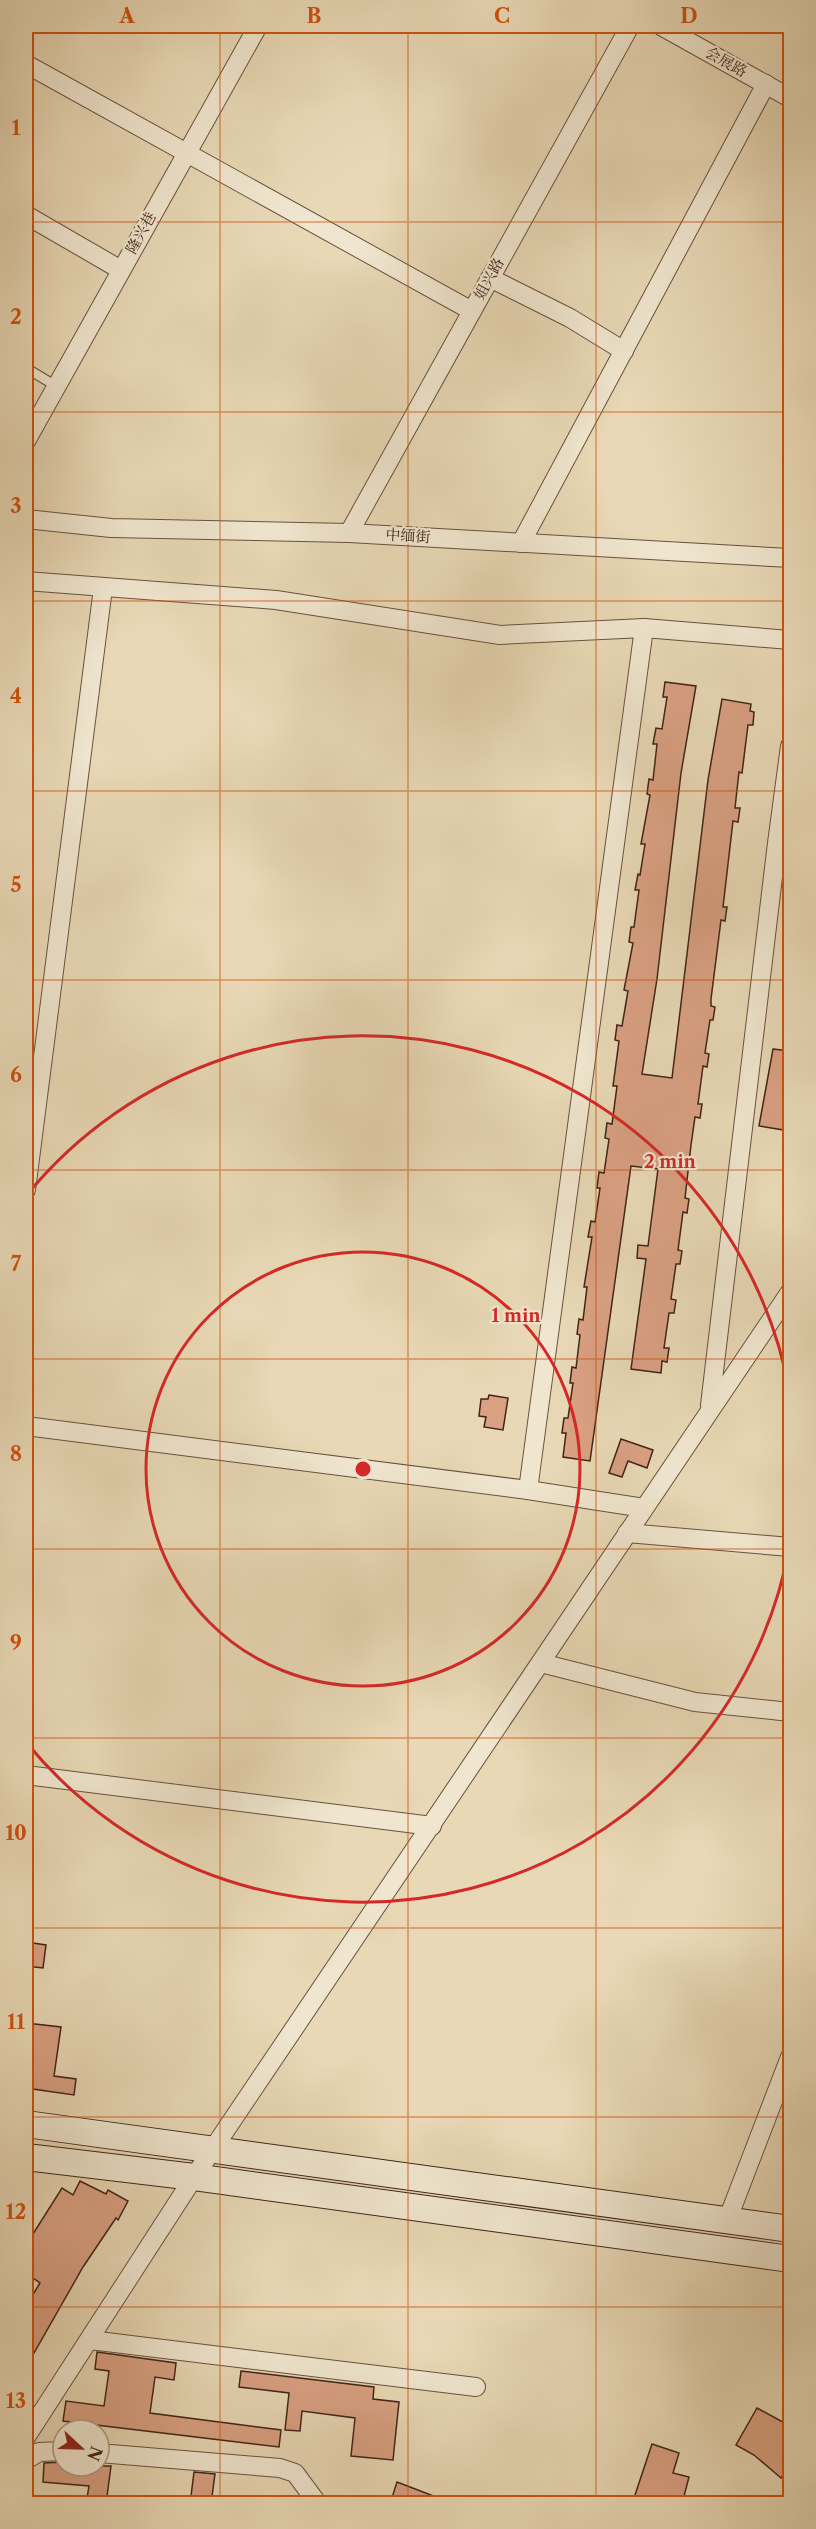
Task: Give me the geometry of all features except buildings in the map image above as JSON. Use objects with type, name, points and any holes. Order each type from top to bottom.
[{"type":"street","name":"隆兴巷","points":[[26,441],[258,26]]},
{"type":"street","name":"姐兴路","points":[[349,533],[630,26]]},
{"type":"street","name":"会展路","points":[[661,26],[790,98]]},
{"type":"street","points":[[26,64],[472,310]]},
{"type":"street","points":[[521,543],[766,84]]},
{"type":"street","points":[[26,215],[121,270]]},
{"type":"street","points":[[490,278],[570,318],[624,351]]},
{"type":"street","name":"中缅街","points":[[26,519],[111,528],[349,533],[790,558]]},
{"type":"street","points":[[26,581],[276,600],[500,634],[644,628],[790,640]]},
{"type":"street","points":[[26,1190],[104,588]]},
{"type":"street","points":[[528,1490],[644,628]]},
{"type":"street","points":[[710,1409],[784,843],[790,746]]},
{"type":"street","points":[[26,2437],[34,2414],[90,2340],[194,2178],[790,1292]]},
{"type":"street","points":[[26,1426],[528,1490],[644,1508]]},
{"type":"street","points":[[627,1533],[790,1547]]},
{"type":"street","points":[[541,1663],[695,1702],[790,1712]]},
{"type":"street","points":[[26,1775],[432,1826]]},
{"type":"street","points":[[727,2221],[790,2057]]},
{"type":"street","points":[[26,2124],[790,2229]]},
{"type":"street","points":[[26,2157],[790,2259]]},
{"type":"street","points":[[90,2340],[476,2387]]},
{"type":"street","points":[[26,2460],[39,2452],[51,2452]]},
{"type":"street","points":[[111,2454],[280,2468],[295,2474],[318,2504]]},
{"type":"lane","points":[[26,368],[56,386]]}]
